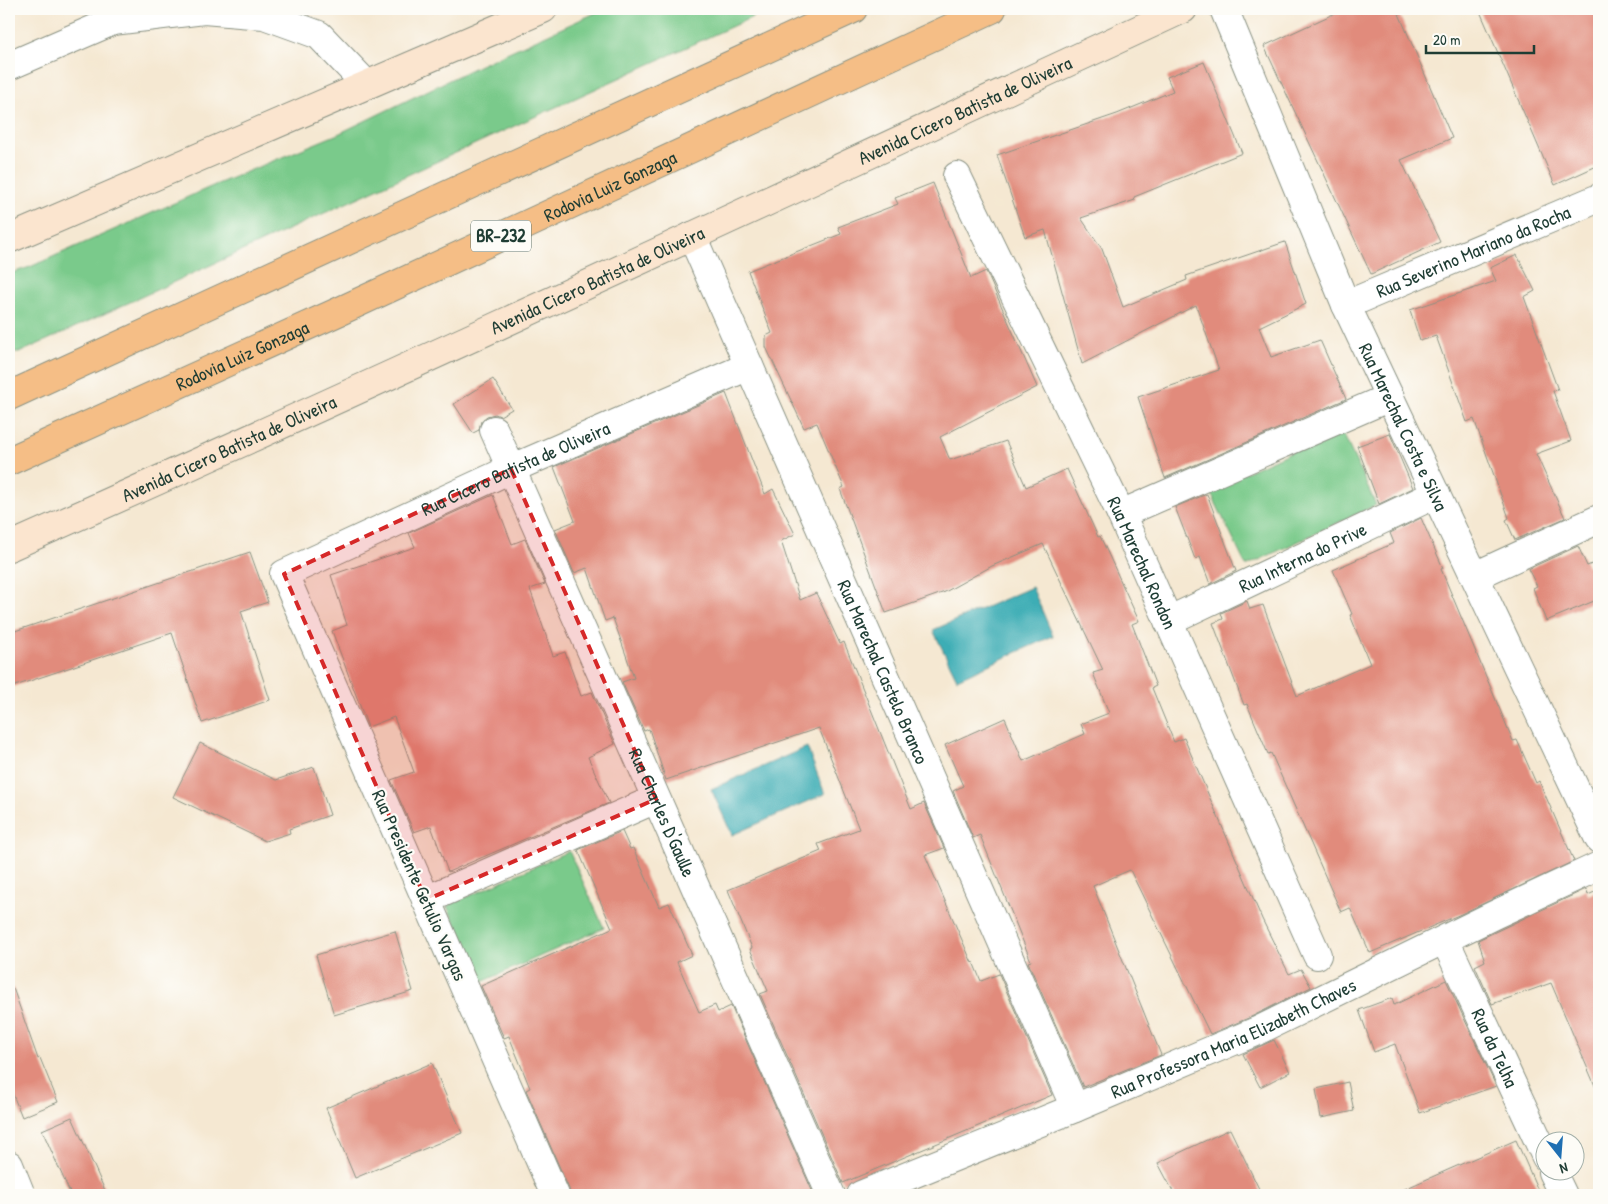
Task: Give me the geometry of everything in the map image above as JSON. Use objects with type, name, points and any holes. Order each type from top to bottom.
[{"type":"highway","points":[[14,390],[853,9]]},
{"type":"highway","name":"Rodovia Luiz Gonzaga","points":[[9,461],[340,311],[992,9]]},
{"type":"main road","points":[[9,239],[543,9]]},
{"type":"main road","name":"Avenida Cicero Batista de Oliveira","points":[[9,546],[569,294],[1183,9]]},
{"type":"street","name":"Rua Marechal Costa e Silva","points":[[1224,9],[1346,306],[1599,839]]},
{"type":"street","points":[[9,66],[109,15],[204,10],[264,15],[319,35],[366,84]]},
{"type":"street","name":"Rua Marechal Rondon","points":[[957,176],[1121,514],[1317,955]]},
{"type":"street","name":"Rua Severino Mariano da Rocha","points":[[1346,306],[1599,198]]},
{"type":"street","name":"Rua Marechal Castelo Branco","points":[[692,236],[1075,1108]]},
{"type":"street","name":"Rua Cicero Batista de Oliveira","points":[[284,574],[511,470],[750,366]]},
{"type":"street","points":[[1121,514],[1390,397]]},
{"type":"street","name":"Rua Charles D'Gaulle","points":[[494,430],[830,1195]]},
{"type":"street","name":"Rua Interna do Prive","points":[[1168,621],[1436,494]]},
{"type":"street","points":[[1475,576],[1599,519]]},
{"type":"street","name":"Rua Presidente Getulio Vargas","points":[[284,574],[555,1195]]},
{"type":"street","points":[[426,900],[656,799]]},
{"type":"street","name":"Rua Professora Maria Elizabeth Chaves","points":[[861,1195],[1075,1108],[1257,1031],[1599,866]]},
{"type":"street","name":"Rua da Telha","points":[[1445,940],[1536,1136]]},
{"type":"street","points":[[9,1165],[21,1195]]},
{"type":"street","points":[[1557,1182],[1563,1195]]},
{"type":"highlighted area","points":[[511,469],[656,799],[426,900],[284,574]]},
{"type":"green space","points":[[604,9],[770,9],[21,352],[9,352],[9,274],[30,267],[215,185],[338,134],[480,65]]},
{"type":"green space","points":[[1341,429],[1376,505],[1246,566],[1209,489]]},
{"type":"green space","points":[[569,851],[604,928],[482,982],[447,906]]},
{"type":"water","points":[[1032,587],[1053,636],[957,679],[933,630]]},
{"type":"water","points":[[807,747],[825,794],[732,835],[711,789]]},
{"type":"building","points":[[1344,9],[1397,9],[1452,138],[1401,160],[1440,242],[1371,274],[1264,46]]},
{"type":"building","points":[[1479,9],[1599,9],[1599,165],[1555,185]]},
{"type":"building","points":[[1204,62],[1242,153],[1134,197],[1135,200],[1081,218],[1102,249],[1123,307],[1187,280],[1186,276],[1285,242],[1306,304],[1259,327],[1271,357],[1320,340],[1346,399],[1165,478],[1138,397],[1219,370],[1196,305],[1082,364],[1045,230],[1025,237],[997,155],[1117,114],[1173,91],[1167,77]]},
{"type":"building","points":[[933,183],[971,278],[986,271],[1037,387],[940,437],[950,460],[1006,441],[1026,487],[1067,469],[1139,621],[1132,624],[1156,686],[1152,688],[1174,742],[1184,738],[1262,919],[1289,974],[1301,969],[1311,987],[1251,1017],[1210,1034],[1130,870],[1093,886],[1161,1055],[1083,1087],[1028,962],[1031,961],[980,835],[973,838],[953,791],[963,786],[945,745],[1005,718],[1023,761],[1085,734],[1081,724],[1109,713],[1093,673],[1103,670],[1043,544],[992,566],[945,592],[886,613],[840,489],[844,487],[817,423],[804,428],[766,347],[766,336],[772,333],[748,271],[841,234],[838,227],[898,204],[895,198]]},
{"type":"building","points":[[1517,255],[1535,291],[1524,297],[1558,390],[1553,391],[1571,441],[1536,454],[1565,518],[1515,540],[1506,520],[1509,518],[1474,419],[1467,422],[1436,336],[1420,341],[1410,310],[1496,281],[1490,268]]},
{"type":"building","points":[[493,379],[512,409],[500,416],[495,414],[487,416],[481,421],[479,430],[473,433],[454,404]]},
{"type":"building","points":[[726,393],[765,494],[773,489],[795,534],[781,541],[800,600],[816,593],[840,644],[844,642],[911,809],[924,803],[944,848],[925,855],[972,963],[981,981],[999,974],[1052,1095],[843,1183],[760,994],[768,991],[728,890],[821,851],[818,844],[859,829],[819,728],[666,780],[649,729],[644,731],[622,682],[634,678],[613,618],[605,621],[587,568],[574,573],[555,529],[575,521],[554,467]]},
{"type":"building","points":[[1390,434],[1413,488],[1379,504],[1357,446]]},
{"type":"building","points":[[1207,494],[1236,571],[1210,584],[1200,557],[1195,559],[1175,507]]},
{"type":"building","points":[[493,495],[512,544],[525,539],[545,584],[530,589],[553,656],[565,652],[581,696],[592,692],[615,744],[588,757],[609,803],[448,872],[431,826],[414,832],[391,780],[414,772],[394,717],[368,727],[332,631],[347,625],[331,575],[415,547],[409,533]]},
{"type":"building","points":[[1421,518],[1513,741],[1517,740],[1536,783],[1539,781],[1574,861],[1461,914],[1370,953],[1350,908],[1341,912],[1271,753],[1268,754],[1247,704],[1244,705],[1213,623],[1223,619],[1221,613],[1247,601],[1250,609],[1263,605],[1297,696],[1370,664],[1350,615],[1352,614],[1333,570],[1394,543],[1390,533]]},
{"type":"building","points":[[1578,546],[1587,566],[1599,561],[1599,599],[1546,621],[1533,588],[1537,586],[1528,569]]},
{"type":"building","points":[[250,552],[268,602],[241,611],[270,700],[202,723],[172,633],[9,688],[9,633]]},
{"type":"building","points":[[200,743],[276,780],[314,767],[330,815],[289,829],[290,833],[265,841],[173,797]]},
{"type":"building","points":[[622,831],[630,849],[633,848],[659,907],[669,903],[692,955],[677,962],[699,1012],[715,1005],[718,1012],[731,1006],[814,1195],[570,1195],[526,1090],[530,1088],[509,1036],[504,1038],[481,986],[612,928],[578,850]]},
{"type":"building","points":[[1586,889],[1588,895],[1599,890],[1599,1095],[1551,983],[1492,1004],[1475,966],[1485,961],[1478,940]]},
{"type":"building","points":[[395,931],[413,991],[334,1015],[316,955]]},
{"type":"building","points":[[1446,980],[1496,1086],[1420,1113],[1395,1044],[1374,1052],[1359,1010],[1392,998],[1394,1005]]},
{"type":"building","points":[[13,988],[38,1059],[40,1058],[58,1102],[22,1117],[9,1085],[9,989]]},
{"type":"building","points":[[1274,1040],[1290,1072],[1260,1087],[1243,1054]]},
{"type":"building","points":[[432,1063],[462,1133],[355,1178],[326,1108]]},
{"type":"building","points":[[1348,1082],[1354,1111],[1321,1118],[1316,1089]]},
{"type":"building","points":[[72,1117],[107,1195],[71,1195],[42,1130]]},
{"type":"building","points":[[1230,1129],[1262,1195],[1175,1195],[1158,1163]]},
{"type":"building","points":[[1516,1140],[1540,1195],[1391,1195]]}]
